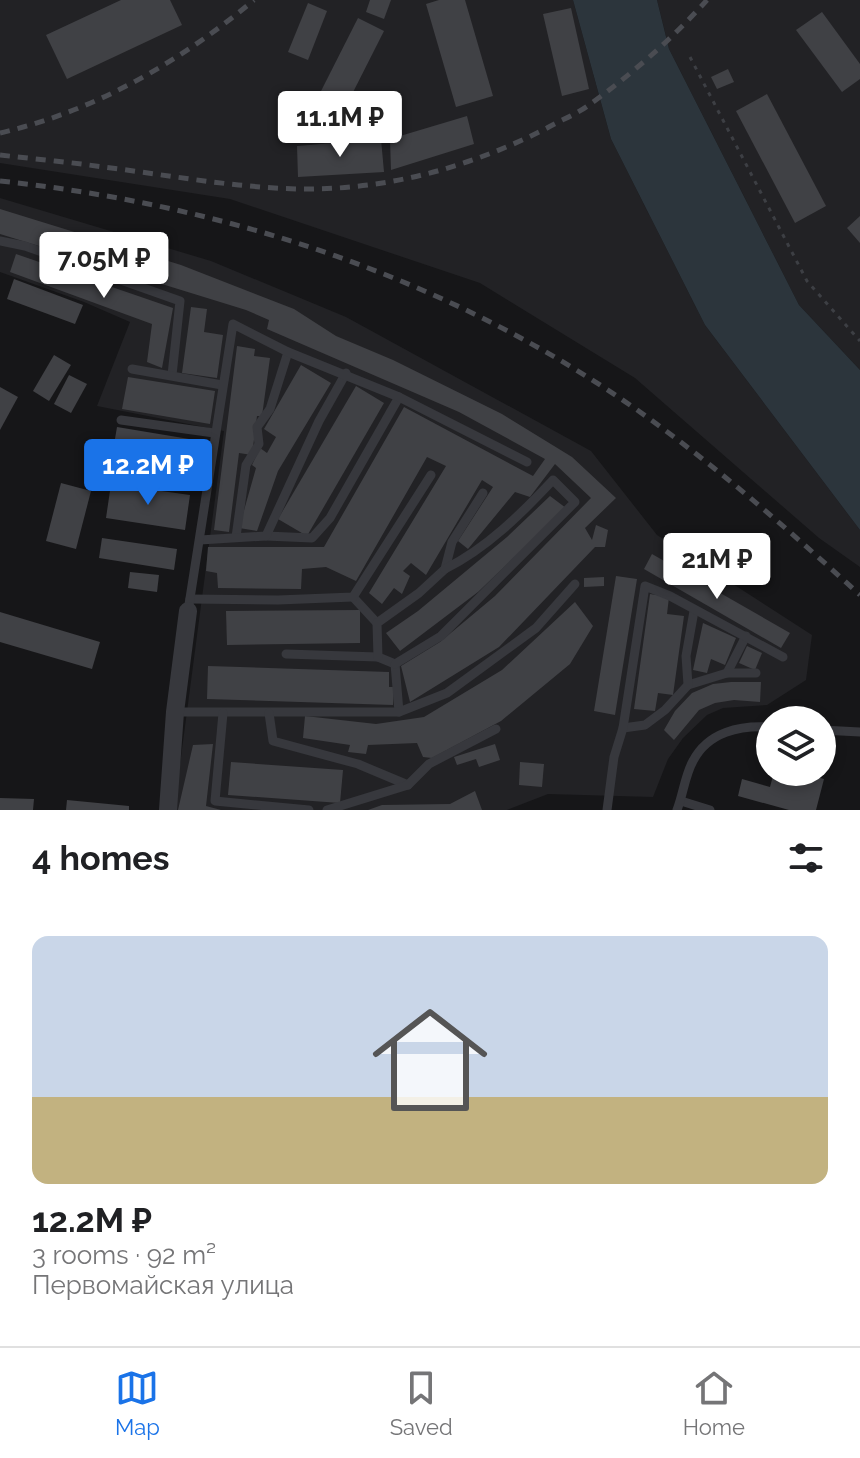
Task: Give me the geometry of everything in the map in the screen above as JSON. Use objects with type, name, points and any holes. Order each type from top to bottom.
[{"type":"street","points":[[168,810],[175,712],[189,605]]},
{"type":"lane","points":[[0,241],[25,246],[180,301],[172,375]]},
{"type":"lane","points":[[378,657],[377,623],[353,597],[189,605],[233,324],[288,352],[399,397],[527,462]]},
{"type":"lane","points":[[236,537],[246,465],[259,444],[257,427],[270,409],[288,352]]},
{"type":"lane","points":[[132,369],[222,385]]},
{"type":"lane","points":[[266,536],[319,421],[346,373]]},
{"type":"lane","points":[[200,540],[266,536],[312,538],[330,518],[399,397]]},
{"type":"lane","points":[[121,420],[214,433]]},
{"type":"lane","points":[[353,597],[431,475]]},
{"type":"lane","points":[[377,623],[419,593],[445,569],[472,555],[553,480],[575,502],[441,636],[395,664]]},
{"type":"lane","points":[[445,569],[452,542],[483,493]]},
{"type":"lane","points":[[175,712],[399,712],[447,693],[536,628],[575,584]]},
{"type":"lane","points":[[607,810],[645,586],[670,596],[783,657]]},
{"type":"lane","points":[[688,685],[686,656],[694,611]]},
{"type":"lane","points":[[727,673],[746,636]]},
{"type":"lane","points":[[286,654],[378,657],[395,664]]},
{"type":"lane","points":[[395,664],[399,712]]},
{"type":"lane","points":[[623,728],[645,725],[665,710],[688,685],[727,673],[756,673]]},
{"type":"lane","points":[[223,713],[215,801],[309,810]]},
{"type":"lane","points":[[269,713],[273,741],[358,764],[408,785]]},
{"type":"lane","points":[[710,810],[679,805],[693,761],[709,741],[730,730],[756,728]]},
{"type":"lane","points":[[327,810],[408,785],[429,764],[496,729]]},
{"type":"lane","points":[[836,731],[860,732]]},
{"type":"path","points":[[690,57],[807,281],[860,341]]},
{"type":"shaded area","points":[[0,0],[573,0],[611,139],[705,325],[860,530],[860,567],[819,538],[635,378],[480,283],[230,199],[0,163]]},
{"type":"shaded area","points":[[573,0],[657,0],[669,49],[799,305],[860,370],[860,530],[705,325],[611,139]]},
{"type":"shaded area","points":[[657,0],[860,0],[860,370],[799,305],[669,49]]},
{"type":"shaded area","points":[[0,198],[211,261],[346,317],[591,451],[657,535],[812,635],[806,680],[767,705],[723,708],[707,715],[683,738],[668,759],[653,797],[548,794],[507,810],[174,810],[224,431],[97,406],[130,322],[0,272]]},
{"type":"building","points":[[121,0],[170,0],[182,25],[67,79],[46,35]]},
{"type":"building","points":[[370,0],[391,0],[384,19],[366,12]]},
{"type":"building","points":[[439,0],[465,0],[493,96],[456,107],[426,4]]},
{"type":"building","points":[[308,3],[327,11],[308,60],[288,52]]},
{"type":"building","points":[[571,8],[589,89],[562,96],[543,14]]},
{"type":"building","points":[[822,12],[860,64],[860,79],[842,92],[796,30]]},
{"type":"building","points":[[358,18],[384,31],[345,108],[319,95]]},
{"type":"building","points":[[728,69],[734,82],[717,89],[711,77]]},
{"type":"building","points":[[767,94],[826,206],[795,223],[736,111]]},
{"type":"building","points":[[467,116],[474,144],[391,170],[390,139]]},
{"type":"building","points":[[381,139],[384,172],[298,177],[297,146]]},
{"type":"building","points":[[0,209],[181,265],[294,309],[336,336],[393,360],[502,414],[572,457],[616,498],[585,528],[592,540],[596,525],[608,530],[605,547],[595,547],[499,647],[410,702],[401,666],[440,642],[495,596],[591,498],[555,464],[530,497],[515,492],[468,549],[458,541],[493,487],[482,480],[426,575],[411,563],[403,571],[410,576],[402,594],[394,588],[382,604],[369,593],[446,466],[427,457],[356,581],[326,567],[302,569],[301,589],[218,588],[217,573],[206,571],[208,547],[324,547],[404,407],[533,476],[545,459],[459,412],[267,329],[269,320],[246,310],[0,234]]},
{"type":"building","points":[[860,216],[860,243],[847,228]]},
{"type":"building","points":[[16,254],[173,308],[162,368],[147,362],[152,324],[10,272]]},
{"type":"building","points":[[14,279],[83,305],[75,324],[7,299]]},
{"type":"building","points":[[191,307],[207,309],[204,332],[223,335],[217,378],[182,373]]},
{"type":"building","points":[[237,346],[255,349],[254,356],[270,358],[262,416],[257,416],[252,455],[239,453],[229,532],[214,530]]},
{"type":"building","points":[[54,355],[71,365],[49,401],[33,391]]},
{"type":"building","points":[[301,365],[331,383],[278,471],[257,531],[239,528],[256,468],[252,465],[260,448],[267,453],[276,437],[264,429]]},
{"type":"building","points":[[69,375],[87,384],[71,413],[54,404]]},
{"type":"building","points":[[128,377],[215,391],[210,424],[122,409]]},
{"type":"building","points":[[356,386],[384,403],[307,536],[278,519]]},
{"type":"building","points":[[0,387],[18,397],[0,430]]},
{"type":"building","points":[[117,427],[207,442],[201,478],[111,462]]},
{"type":"building","points":[[61,483],[91,491],[76,549],[46,541]]},
{"type":"building","points":[[111,484],[190,495],[185,530],[106,518]]},
{"type":"building","points":[[550,496],[566,508],[478,592],[400,651],[386,633],[418,611],[507,537]]},
{"type":"building","points":[[102,538],[177,549],[174,570],[99,558]]},
{"type":"building","points":[[652,554],[790,633],[781,648],[644,569]]},
{"type":"building","points":[[130,572],[159,575],[157,592],[128,588]]},
{"type":"building","points":[[616,576],[637,579],[615,715],[594,711]]},
{"type":"building","points":[[604,577],[604,586],[584,587],[584,578]]},
{"type":"building","points":[[650,594],[669,597],[667,614],[684,616],[673,695],[658,693],[655,711],[634,709]]},
{"type":"building","points":[[575,602],[593,626],[570,664],[501,721],[432,758],[423,757],[417,743],[368,745],[366,754],[348,752],[350,745],[303,738],[305,716],[376,724],[424,717],[502,670]]},
{"type":"building","points":[[360,610],[360,643],[227,645],[226,611]]},
{"type":"building","points":[[0,612],[100,642],[92,669],[0,642]]},
{"type":"building","points":[[703,623],[736,638],[725,665],[711,659],[707,673],[693,670]]},
{"type":"building","points":[[747,646],[762,653],[755,670],[739,663]]},
{"type":"building","points":[[208,666],[389,672],[389,687],[394,687],[393,705],[207,699]]},
{"type":"building","points":[[761,682],[760,702],[734,700],[699,710],[674,740],[664,730],[675,711],[692,693],[713,684]]},
{"type":"building","points":[[213,744],[206,806],[221,810],[178,810],[193,745]]},
{"type":"building","points":[[495,744],[500,760],[479,767],[476,759],[457,765],[454,757]]},
{"type":"building","points":[[231,762],[343,770],[340,803],[228,795]]},
{"type":"building","points":[[520,762],[544,764],[542,787],[519,785]]},
{"type":"building","points":[[742,779],[756,783],[756,786],[822,786],[816,810],[789,810],[738,796]]},
{"type":"building","points":[[475,791],[482,810],[368,810],[382,805],[450,804]]},
{"type":"building","points":[[0,798],[34,799],[33,810],[0,810]]},
{"type":"building","points":[[67,800],[129,806],[129,810],[66,810]]},
{"type":"railway","points":[[0,133],[69,112],[135,82],[196,44],[254,0]]},
{"type":"railway","points":[[0,155],[277,188],[334,188],[428,174],[518,142],[589,105],[651,56],[707,0]]},
{"type":"railway","points":[[0,181],[86,192],[256,230],[420,289],[498,326],[574,369],[647,417],[756,503],[860,595]]}]
